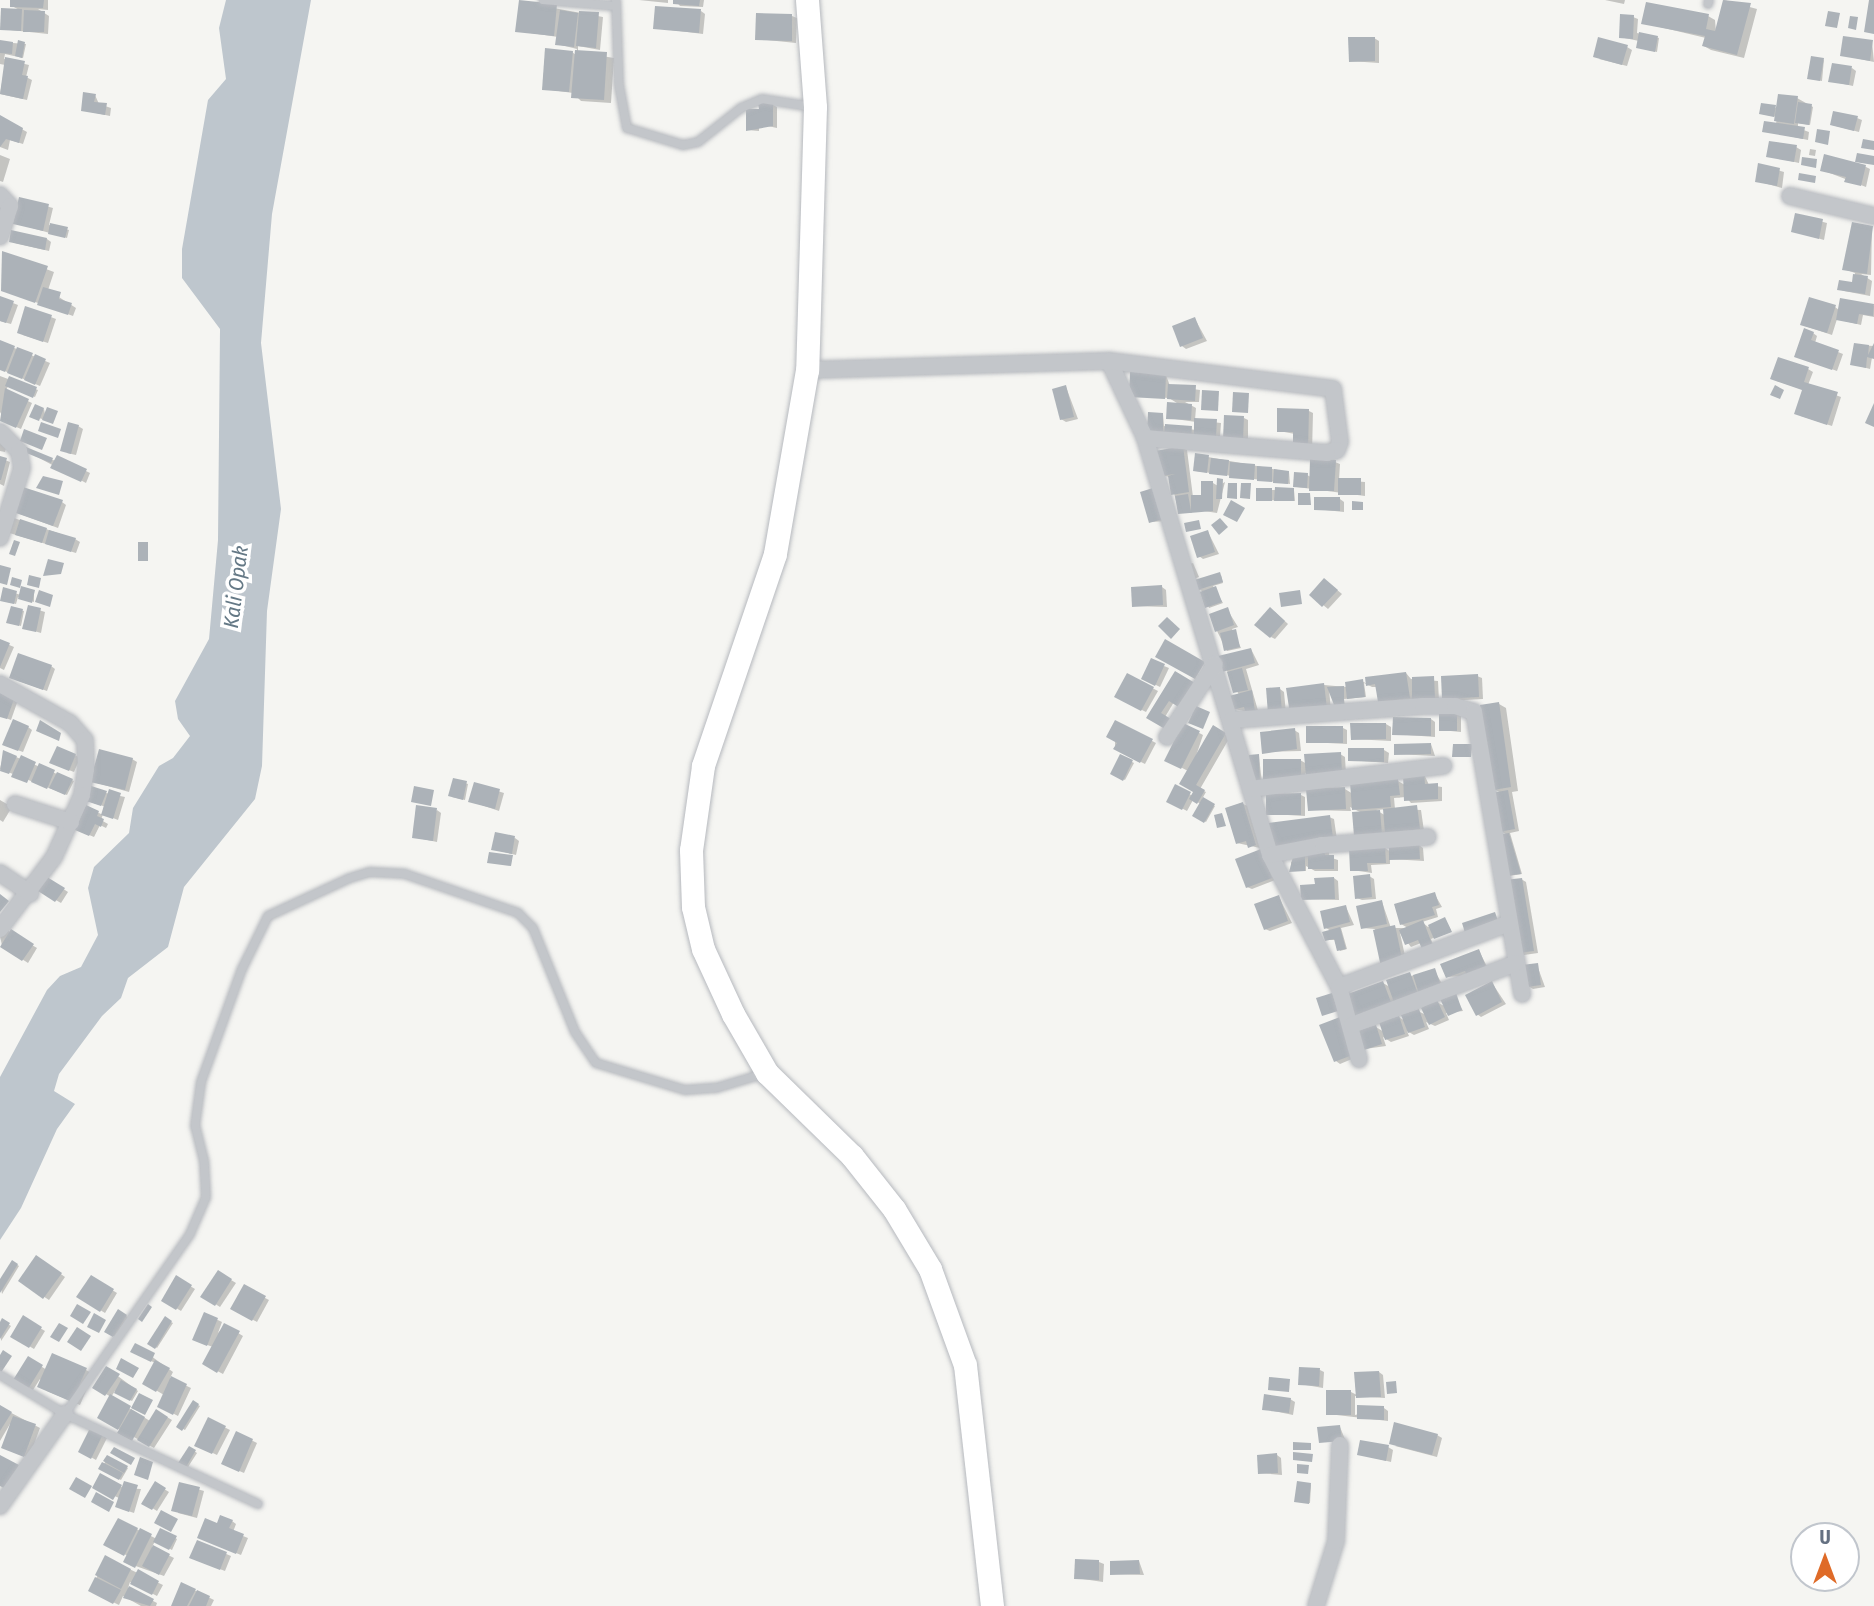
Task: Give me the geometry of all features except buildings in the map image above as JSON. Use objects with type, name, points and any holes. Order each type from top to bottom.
[{"type":"street","points":[[807,0],[815,107],[807,370],[775,554],[703,766],[691,850],[693,907],[703,949],[733,1014],[767,1073],[852,1156],[894,1209],[930,1269],[965,1365],[992,1606]]},
{"type":"street","points":[[0,195],[10,206],[0,236]]},
{"type":"street","points":[[1790,196],[1874,216]]},
{"type":"street","points":[[807,370],[1109,360],[1333,389],[1340,442],[1337,450],[1327,453],[1145,438]]},
{"type":"street","points":[[1109,360],[1145,438],[1232,720],[1270,855],[1339,987],[1352,1025],[1359,1059]]},
{"type":"street","points":[[0,432],[19,451],[22,468],[0,538]]},
{"type":"street","points":[[1167,737],[1214,664]]},
{"type":"street","points":[[0,684],[70,723],[85,740],[82,795],[71,822],[31,894],[0,929]]},
{"type":"street","points":[[1232,720],[1423,706],[1455,706],[1474,712],[1522,993]]},
{"type":"street","points":[[1250,789],[1444,766]]},
{"type":"street","points":[[15,804],[71,822]]},
{"type":"street","points":[[1270,855],[1323,845],[1427,837]]},
{"type":"street","points":[[0,873],[31,894]]},
{"type":"street","points":[[1339,987],[1510,923]]},
{"type":"street","points":[[1352,1025],[1516,963]]},
{"type":"street","points":[[0,1506],[65,1414]]},
{"type":"street","points":[[1316,1606],[1336,1541],[1340,1446]]},
{"type":"lane","points":[[543,0],[616,3],[619,85],[627,128],[682,145],[698,142],[741,108],[762,99],[815,107]]},
{"type":"lane","points":[[65,1414],[191,1234],[206,1197],[204,1161],[195,1126],[201,1082],[268,916],[349,878],[370,872],[405,874],[518,913],[533,928],[575,1032],[596,1063],[684,1090],[716,1088],[767,1073]]},
{"type":"lane","points":[[0,1375],[65,1414],[258,1504]]},
{"type":"water","name":"Kali Opak","points":[[226,0],[311,0],[272,214],[261,343],[281,509],[267,611],[262,766],[255,799],[184,887],[168,947],[128,978],[121,998],[102,1016],[59,1074],[54,1091],[75,1104],[57,1129],[21,1208],[0,1240],[0,1077],[47,990],[60,976],[81,967],[98,935],[88,888],[94,867],[129,833],[133,808],[159,766],[173,758],[190,736],[178,719],[175,701],[209,639],[218,540],[220,329],[182,278],[182,249],[208,100],[226,79],[219,28]]}]
